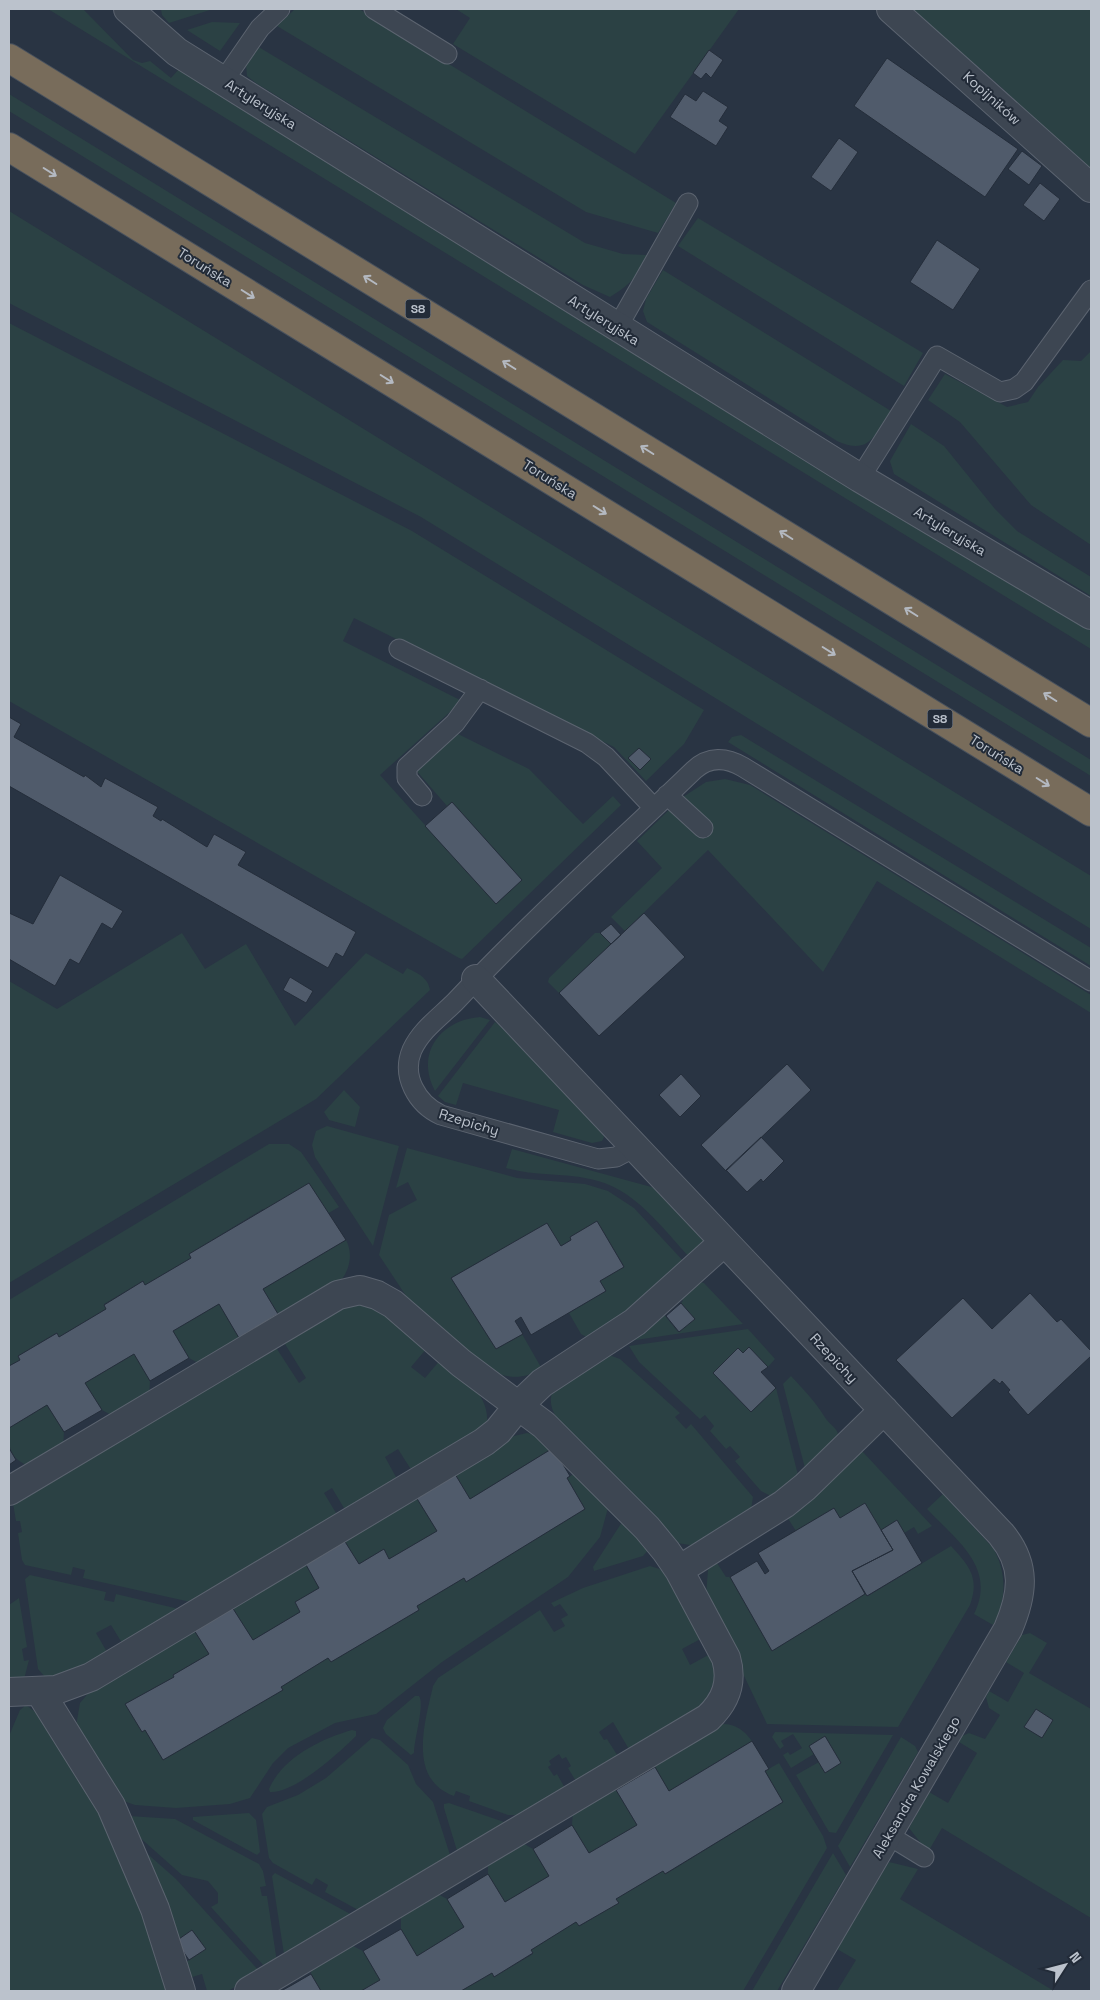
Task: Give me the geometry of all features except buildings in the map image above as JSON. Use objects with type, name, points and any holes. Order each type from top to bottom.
[{"type":"highway","name":"S8","points":[[9,58],[1091,723]]},
{"type":"highway","name":"Toruńska","points":[[9,147],[1091,812]]},
{"type":"street","name":"Artyleryjska","points":[[128,9],[177,52],[860,478],[1091,615]]},
{"type":"street","name":"Kopijników","points":[[891,9],[1091,188]]},
{"type":"street","name":"Rzepichy","points":[[476,979],[1005,1539],[1015,1557],[1020,1577]]},
{"type":"street","points":[[9,1692],[40,1692],[63,1688],[90,1677],[494,1435],[520,1405],[551,1376],[635,1322],[724,1242]]},
{"type":"street","points":[[9,1491],[338,1295],[350,1290],[360,1290],[377,1295],[398,1307],[448,1353],[520,1405],[544,1425],[647,1528],[680,1570],[726,1658],[730,1669],[728,1689],[712,1713],[249,1991]]},
{"type":"street","points":[[680,1570],[763,1519],[789,1500],[884,1410]]},
{"type":"street","name":"Aleksandra Kowalskiego","points":[[796,1991],[1008,1629],[1020,1598],[1020,1577]]},
{"type":"street","points":[[40,1692],[111,1806],[155,1909],[181,1991]]},
{"type":"lane","points":[[224,80],[260,28],[280,9]]},
{"type":"lane","points":[[374,9],[447,54]]},
{"type":"lane","points":[[617,328],[688,203]]},
{"type":"lane","points":[[860,478],[937,356],[1000,392],[1014,390],[1024,382],[1091,290]]},
{"type":"lane","points":[[399,649],[576,737],[597,750],[660,802],[702,828]]},
{"type":"lane","points":[[422,796],[407,778],[407,767],[455,723],[480,689]]},
{"type":"lane","name":"Rzepichy","points":[[635,1147],[616,1157],[598,1158],[441,1115],[424,1105],[411,1080],[409,1065],[412,1051],[422,1034],[476,979],[694,770],[714,759],[735,762],[1091,981]]},
{"type":"lane","points":[[888,1835],[924,1857]]},
{"type":"green space","points":[[48,9],[83,9],[133,60],[142,63],[150,61],[171,78],[179,69],[1091,631],[1091,649]]},
{"type":"green space","points":[[161,9],[222,9],[210,10],[169,23],[162,15]]},
{"type":"green space","points":[[295,9],[359,9],[676,203],[658,233],[586,212],[277,26]]},
{"type":"green space","points":[[456,9],[739,9],[635,154],[453,44],[470,18]]},
{"type":"green space","points":[[911,9],[1091,9],[1091,175],[1000,86]]},
{"type":"green space","points":[[212,22],[240,23],[220,51],[187,30]]},
{"type":"green space","points":[[257,46],[585,243],[623,254],[647,255],[640,269],[628,284],[610,297],[583,285],[256,83],[247,76],[246,64]]},
{"type":"green space","points":[[9,94],[1091,760],[1091,776],[9,111]]},
{"type":"green space","points":[[9,211],[1091,876],[1091,929],[421,517],[9,303]]},
{"type":"green space","points":[[698,218],[923,353],[904,386],[678,246]]},
{"type":"green space","points":[[663,270],[891,411],[875,435],[870,441],[857,446],[837,441],[647,322],[643,311],[646,299]]},
{"type":"green space","points":[[9,323],[412,531],[704,710],[684,744],[646,781],[614,747],[354,618],[343,641],[462,701],[380,775],[496,904],[522,880],[452,802],[447,806],[414,768],[456,733],[529,769],[583,824],[613,796],[621,805],[462,959],[9,701]]},
{"type":"green space","points":[[1091,351],[1091,545],[1031,505],[960,422],[928,400],[945,374],[1007,407],[1028,402],[1038,387],[1063,360],[1081,361]]},
{"type":"green space","points":[[911,424],[944,446],[995,509],[1017,531],[1091,577],[1091,596],[894,474],[890,461]]},
{"type":"green space","points":[[741,735],[1091,948],[1091,966],[728,742],[732,737]]},
{"type":"green space","points":[[725,779],[750,785],[1091,995],[1091,1013],[877,881],[823,972],[708,850],[625,931],[611,917],[662,868],[637,841],[669,810],[696,834],[710,821],[683,797],[706,782]]},
{"type":"green space","points":[[182,933],[205,969],[246,944],[295,1026],[366,953],[403,974],[407,968],[418,974],[427,982],[430,990],[316,1099],[9,1283],[9,981],[57,1009]]},
{"type":"green space","points":[[595,933],[600,933],[611,944],[559,993],[548,982],[549,978]]},
{"type":"green space","points":[[480,1017],[490,1020],[435,1091],[428,1064],[430,1052],[435,1041],[453,1025]]},
{"type":"green space","points":[[495,1022],[507,1031],[601,1130],[604,1137],[602,1141],[592,1143],[553,1132],[559,1110],[463,1083],[456,1105],[445,1102],[438,1096]]},
{"type":"green space","points":[[344,1090],[360,1107],[355,1127],[329,1120],[324,1112]]},
{"type":"green space","points":[[327,1126],[399,1146],[373,1246],[315,1157],[312,1145],[316,1131]]},
{"type":"green space","points":[[269,1144],[289,1144],[301,1152],[339,1207],[327,1214],[263,1209],[189,1254],[191,1258],[145,1285],[143,1281],[104,1304],[106,1309],[59,1337],[56,1333],[18,1356],[20,1360],[9,1366],[9,1300]]},
{"type":"green space","points":[[407,1148],[517,1178],[585,1184],[608,1191],[634,1208],[686,1264],[656,1291],[588,1338],[581,1334],[569,1313],[606,1291],[600,1281],[624,1266],[597,1221],[570,1237],[571,1240],[561,1246],[547,1223],[451,1278],[496,1349],[522,1334],[542,1369],[529,1375],[517,1377],[491,1371],[410,1302],[379,1255],[389,1215],[417,1200],[408,1182],[396,1188]]},
{"type":"green space","points":[[512,1149],[655,1188],[704,1240],[704,1247],[691,1259],[646,1210],[634,1200],[606,1183],[579,1177],[516,1171],[506,1168]]},
{"type":"green space","points":[[346,1240],[350,1260],[342,1279],[284,1316],[278,1314],[263,1289]]},
{"type":"green space","points":[[696,1281],[704,1283],[743,1324],[629,1341],[662,1312],[678,1332],[694,1319],[681,1303],[683,1301],[679,1297]]},
{"type":"green space","points":[[219,1304],[239,1338],[238,1343],[202,1365],[189,1358],[173,1331]]},
{"type":"green space","points":[[341,1304],[372,1304],[427,1348],[411,1367],[425,1378],[441,1359],[466,1379],[484,1403],[487,1413],[487,1424],[417,1470],[410,1468],[398,1449],[385,1457],[396,1477],[395,1484],[351,1510],[344,1508],[332,1488],[324,1493],[336,1513],[334,1520],[195,1603],[83,1578],[85,1570],[73,1567],[71,1575],[25,1565],[22,1560],[18,1533],[22,1532],[20,1521],[16,1521],[13,1503],[269,1347],[277,1349],[299,1383],[306,1378],[285,1344],[286,1337]]},
{"type":"green space","points":[[748,1329],[775,1359],[768,1367],[749,1348],[743,1353],[738,1348],[713,1373],[751,1412],[776,1388],[799,1479],[773,1497],[761,1491],[735,1461],[740,1457],[730,1446],[726,1449],[710,1431],[714,1426],[705,1415],[700,1419],[639,1362],[629,1346]]},
{"type":"green space","points":[[134,1354],[150,1381],[149,1396],[115,1417],[102,1410],[85,1383]]},
{"type":"green space","points":[[609,1355],[620,1359],[680,1413],[675,1417],[686,1429],[691,1424],[753,1497],[750,1516],[697,1546],[677,1543],[561,1426],[554,1414],[551,1402],[552,1392]]},
{"type":"green space","points":[[791,1376],[813,1400],[835,1429],[839,1438],[806,1472],[783,1384]]},
{"type":"green space","points":[[47,1405],[64,1432],[63,1447],[30,1467],[14,1456],[9,1442],[9,1428]]},
{"type":"green space","points":[[527,1433],[540,1436],[553,1448],[470,1499],[455,1474],[456,1471],[514,1436]]},
{"type":"green space","points":[[862,1451],[932,1526],[918,1534],[914,1527],[904,1533],[896,1521],[881,1530],[840,1518],[834,1508],[796,1531],[787,1517],[853,1453]]},
{"type":"green space","points":[[577,1472],[608,1508],[600,1537],[568,1577],[442,1662],[376,1714],[335,1723],[288,1748],[273,1763],[250,1798],[230,1804],[176,1808],[135,1805],[115,1798],[76,1726],[80,1703],[91,1690],[194,1630],[209,1654],[173,1675],[174,1677],[125,1704],[145,1730],[163,1760],[283,1690],[281,1687],[328,1658],[331,1662],[419,1610],[417,1606],[464,1578],[466,1581],[585,1509],[567,1478]]},
{"type":"green space","points":[[943,1494],[993,1548],[998,1557],[1004,1586],[1001,1606],[993,1625],[974,1614],[980,1597],[980,1582],[977,1568],[961,1543],[927,1509]]},
{"type":"green space","points":[[416,1497],[437,1531],[389,1559],[384,1549],[359,1564],[344,1540]]},
{"type":"green space","points":[[624,1519],[650,1548],[643,1556],[594,1571],[593,1567]]},
{"type":"green space","points":[[951,1546],[971,1572],[974,1587],[973,1595],[970,1605],[898,1727],[767,1724],[706,1596],[708,1570],[715,1560],[726,1577],[730,1577],[772,1651],[865,1594],[868,1596]]},
{"type":"green space","points":[[305,1563],[319,1588],[295,1602],[300,1612],[253,1640],[232,1607]]},
{"type":"green space","points":[[650,1566],[666,1571],[704,1637],[682,1649],[690,1665],[712,1653],[717,1677],[700,1710],[630,1751],[613,1722],[599,1732],[604,1740],[607,1739],[619,1758],[577,1783],[568,1768],[571,1766],[566,1757],[562,1759],[559,1754],[549,1761],[551,1765],[548,1767],[554,1776],[557,1774],[566,1790],[523,1815],[508,1815],[469,1801],[470,1796],[456,1791],[454,1796],[439,1788],[430,1777],[425,1763],[423,1748],[426,1716],[433,1686],[438,1678],[540,1610],[554,1632],[565,1626],[561,1619],[568,1615],[560,1604],[554,1607],[551,1603],[583,1588]]},
{"type":"green space","points":[[30,1575],[106,1592],[104,1600],[114,1602],[116,1594],[183,1610],[122,1643],[111,1625],[96,1633],[107,1652],[85,1668],[47,1679],[38,1669],[25,1579]]},
{"type":"green space","points":[[19,1598],[27,1647],[22,1649],[24,1661],[29,1660],[23,1683],[9,1683],[9,1605]]},
{"type":"green space","points":[[1030,1633],[1047,1643],[1029,1673],[1091,1709],[1091,1918],[942,1828],[928,1852],[909,1828],[929,1792],[948,1803],[977,1753],[959,1742],[962,1736],[969,1733],[985,1739],[1000,1715],[989,1708],[986,1697],[989,1691],[1008,1702],[1024,1673],[1006,1662],[1022,1635]]},
{"type":"green space","points":[[415,1696],[419,1696],[421,1706],[414,1753],[411,1755],[386,1734],[383,1728],[387,1720]]},
{"type":"green space","points":[[26,1705],[34,1711],[68,1751],[97,1797],[173,1991],[9,1991],[9,1736],[20,1710]]},
{"type":"green space","points":[[720,1724],[739,1728],[752,1741],[669,1791],[655,1767],[656,1762]]},
{"type":"green space","points":[[352,1730],[356,1731],[356,1736],[316,1771],[291,1786],[280,1791],[270,1792],[269,1789],[275,1778],[293,1759],[316,1744]]},
{"type":"green space","points":[[775,1732],[893,1735],[836,1833],[829,1832],[796,1775],[819,1762],[825,1772],[841,1763],[826,1737],[809,1746],[814,1754],[791,1768],[783,1755],[788,1752],[790,1755],[802,1748],[793,1734],[781,1741],[784,1746],[780,1749],[772,1737]]},
{"type":"green space","points":[[901,1737],[915,1746],[918,1752],[850,1867],[838,1846]]},
{"type":"green space","points":[[372,1738],[380,1740],[408,1765],[416,1784],[433,1802],[451,1858],[362,1912],[325,1892],[328,1885],[316,1878],[312,1885],[273,1863],[269,1858],[262,1814],[267,1807],[298,1795],[326,1778]]},
{"type":"green space","points":[[779,1763],[823,1836],[827,1848],[743,1991],[461,1991],[492,1973],[494,1977],[533,1954],[531,1950],[576,1922],[580,1926],[618,1903],[616,1899],[663,1871],[666,1874],[783,1802],[765,1771]]},
{"type":"green space","points":[[611,1789],[616,1790],[637,1825],[589,1853],[572,1825],[573,1811]]},
{"type":"green space","points":[[449,1803],[504,1822],[505,1826],[458,1854],[444,1808],[444,1804]]},
{"type":"green space","points":[[249,1813],[256,1820],[260,1852],[257,1855],[193,1820],[193,1817]]},
{"type":"green space","points":[[129,1816],[175,1819],[259,1864],[263,1871],[266,1886],[260,1887],[262,1896],[267,1896],[277,1962],[266,1968],[211,1907],[218,1903],[218,1893],[208,1881],[182,1875],[128,1827]]},
{"type":"green space","points":[[521,1842],[533,1849],[549,1876],[505,1902],[488,1874],[488,1862]]},
{"type":"green space","points":[[142,1849],[176,1879],[260,1972],[228,1991],[207,1991],[202,1974],[186,1979],[182,1965],[205,1949],[192,1930],[175,1942]]},
{"type":"green space","points":[[833,1853],[846,1875],[777,1991],[752,1991]]},
{"type":"green space","points":[[889,1862],[918,1869],[900,1899],[1054,1991],[837,1991],[856,1960],[837,1949]]},
{"type":"green space","points":[[275,1873],[354,1916],[288,1956],[284,1954],[272,1876]]},
{"type":"green space","points":[[436,1893],[447,1899],[464,1927],[417,1956],[401,1929],[401,1913]]},
{"type":"green space","points":[[349,1944],[363,1951],[380,1980],[361,1991],[321,1991],[311,1974],[312,1966]]}]
